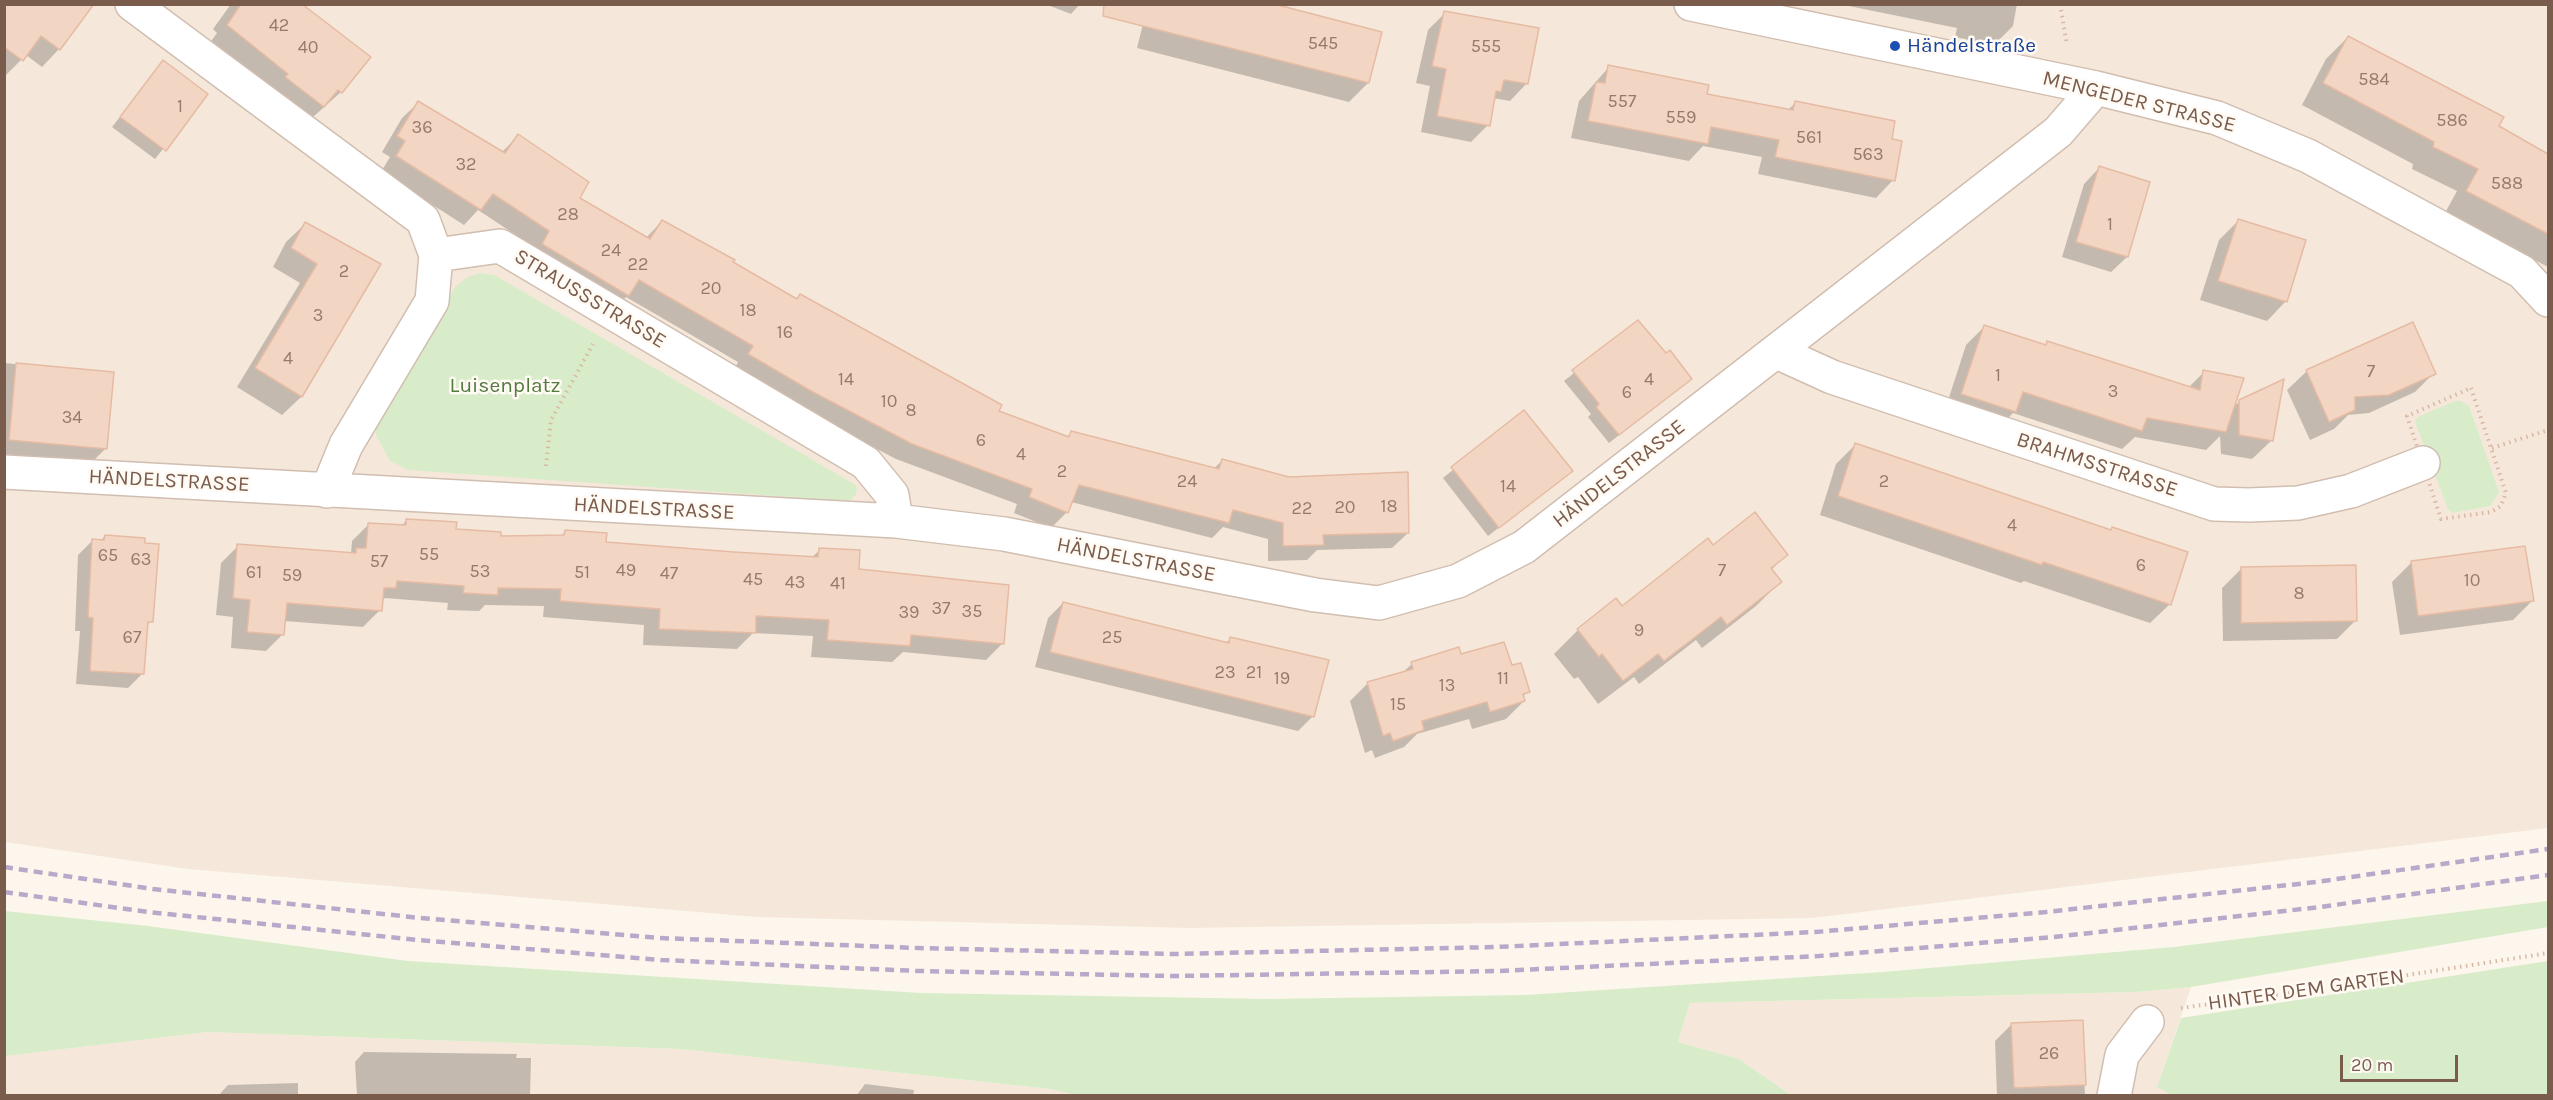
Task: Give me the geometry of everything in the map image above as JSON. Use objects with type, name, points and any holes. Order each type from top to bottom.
[{"type":"street","points":[[132,4],[423,219],[436,255],[432,301],[346,445],[327,491]]},
{"type":"street","name":"MENGEDER STRASSE","points":[[1690,4],[2096,88],[2217,118],[2308,156],[2535,277],[2548,300]]},
{"type":"street","name":"HÄNDELSTRASSE","points":[[4,472],[543,503],[883,528],[1004,534],[1315,595],[1379,603],[1458,581],[1524,547],[2058,132],[2096,88]]},
{"type":"street","name":"STRAUSSSTRASSE","points":[[436,255],[500,246],[866,463],[892,495],[883,528]]},
{"type":"street","name":"BRAHMSSTRASSE","points":[[1777,352],[1832,377],[2214,504],[2298,503],[2351,491],[2422,463]]},
{"type":"street","points":[[2114,1095],[2122,1055],[2147,1022]]},
{"type":"path","points":[[543,503],[551,420],[611,312]]},
{"type":"path","points":[[2492,448],[2548,430]]},
{"type":"path","name":"HINTER DEM GARTEN","points":[[2147,1022],[2181,1008],[2548,953]]},
{"type":"shaded area","points":[[4,5],[2548,5],[2548,828],[1813,918],[1189,928],[757,917],[188,869],[5,842]]},
{"type":"shaded area","points":[[2191,987],[2157,1087],[2174,1095],[1791,1095],[1739,1059],[1678,1042],[1690,1003],[2136,992]]},
{"type":"shaded area","points":[[208,1032],[680,1049],[1050,1089],[1081,1095],[5,1096],[4,1056]]},
{"type":"green space","name":"Luisenplatz","points":[[480,273],[494,275],[856,485],[855,496],[848,501],[408,470],[390,461],[376,435],[376,421],[456,286],[468,277]]},
{"type":"green space","points":[[2455,401],[2461,401],[2469,406],[2499,492],[2490,506],[2452,513],[2448,509],[2415,422],[2418,417]]},
{"type":"green space","points":[[2548,901],[2548,927],[2191,987],[2136,992],[1690,1003],[1678,1042],[1739,1059],[1791,1095],[1081,1096],[1050,1089],[680,1049],[208,1032],[5,1056],[5,911],[148,926],[408,961],[921,993],[1267,999],[1525,995],[1883,972],[2174,947]]},
{"type":"green space","points":[[2548,961],[2548,1095],[2174,1096],[2157,1087],[2181,1018]]},
{"type":"building","points":[[4,4],[94,4],[60,50],[41,36],[23,61],[4,47]]},
{"type":"building","points":[[241,4],[302,4],[371,57],[342,93],[338,90],[324,107],[285,77],[288,74],[227,25]]},
{"type":"building","points":[[1104,4],[1274,4],[1382,32],[1369,83],[1103,16]]},
{"type":"building","points":[[1444,11],[1539,28],[1528,84],[1504,80],[1501,92],[1496,91],[1490,126],[1437,116],[1446,69],[1432,66]]},
{"type":"building","points":[[2348,36],[2504,117],[2499,126],[2548,154],[2548,234],[2466,191],[2478,169],[2433,147],[2434,142],[2323,83]]},
{"type":"building","points":[[163,60],[208,94],[166,151],[120,117]]},
{"type":"building","points":[[1608,65],[1709,85],[1707,94],[1793,110],[1795,101],[1895,121],[1892,139],[1902,141],[1895,181],[1775,157],[1779,140],[1711,127],[1708,144],[1588,121],[1596,82],[1605,83]]},
{"type":"building","points":[[418,101],[505,153],[518,134],[589,182],[580,198],[650,239],[662,220],[735,260],[733,262],[797,299],[800,294],[1002,405],[999,411],[1069,437],[1071,431],[1219,469],[1222,459],[1289,477],[1408,472],[1409,533],[1323,535],[1324,545],[1283,546],[1283,523],[1233,510],[1229,523],[1079,485],[1068,513],[1029,497],[1032,489],[912,444],[811,391],[748,354],[753,346],[639,280],[629,296],[542,244],[549,231],[493,194],[481,210],[396,156],[405,141],[397,136]]},
{"type":"building","points":[[2099,166],[2150,182],[2128,257],[2076,242]]},
{"type":"building","points":[[2238,219],[2306,240],[2287,302],[2218,281]]},
{"type":"building","points":[[305,222],[381,264],[302,397],[255,368],[317,264],[291,248]]},
{"type":"building","points":[[1638,320],[1666,353],[1670,350],[1692,379],[1619,435],[1596,407],[1599,404],[1572,370]]},
{"type":"building","points":[[2413,322],[2436,374],[2389,395],[2355,397],[2355,410],[2329,422],[2306,370]]},
{"type":"building","points":[[1984,325],[2046,345],[2047,341],[2200,390],[2203,370],[2244,378],[2226,432],[2147,418],[2142,431],[2023,392],[2016,412],[1961,394]]},
{"type":"building","points":[[16,363],[114,372],[107,449],[9,440]]},
{"type":"building","points":[[2284,379],[2273,441],[2239,435],[2239,400]]},
{"type":"building","points":[[1524,410],[1573,471],[1499,528],[1451,467]]},
{"type":"building","points":[[1855,443],[2111,530],[2112,527],[2188,552],[2171,605],[2043,562],[2042,565],[1838,496]]},
{"type":"building","points":[[1755,512],[1788,555],[1771,568],[1782,582],[1727,625],[1721,617],[1664,661],[1658,654],[1623,681],[1602,654],[1599,657],[1577,629],[1616,598],[1622,606],[1708,538],[1713,545]]},
{"type":"building","points":[[406,519],[457,522],[456,529],[501,532],[501,536],[564,535],[565,530],[607,533],[606,542],[734,552],[818,557],[819,548],[860,550],[859,569],[1009,585],[1004,644],[911,635],[910,646],[827,640],[829,620],[756,616],[756,633],[659,629],[660,609],[560,601],[561,589],[498,588],[498,595],[463,593],[464,586],[397,581],[396,588],[384,588],[382,611],[287,603],[284,635],[247,632],[250,600],[233,598],[237,544],[356,553],[356,548],[366,548],[368,523],[406,525]]},
{"type":"building","points":[[105,535],[145,538],[145,543],[159,544],[153,622],[148,622],[144,674],[90,671],[93,618],[88,617],[92,539],[104,540]]},
{"type":"building","points":[[2525,546],[2534,601],[2418,616],[2411,561]]},
{"type":"building","points":[[2356,565],[2357,621],[2241,623],[2241,567]]},
{"type":"building","points":[[1063,602],[1229,643],[1230,637],[1329,660],[1314,717],[1050,652]]},
{"type":"building","points":[[1504,642],[1512,665],[1521,663],[1530,692],[1523,694],[1525,701],[1490,712],[1487,702],[1422,721],[1424,730],[1393,741],[1390,733],[1383,736],[1367,682],[1413,669],[1411,662],[1459,647],[1461,654]]},
{"type":"building","points":[[2083,1020],[2086,1085],[2014,1088],[2011,1023]]},
{"type":"railway","points":[[4,867],[153,889],[420,918],[659,938],[918,948],[1175,954],[1496,947],[1816,932],[2046,912],[2316,882],[2548,849]]},
{"type":"railway","points":[[4,892],[148,912],[418,940],[661,960],[918,971],[1174,976],[1498,971],[1819,956],[2054,937],[2320,907],[2548,875]]},
{"type":"place","name":"Händelstraße","points":[[1895,46]]}]
